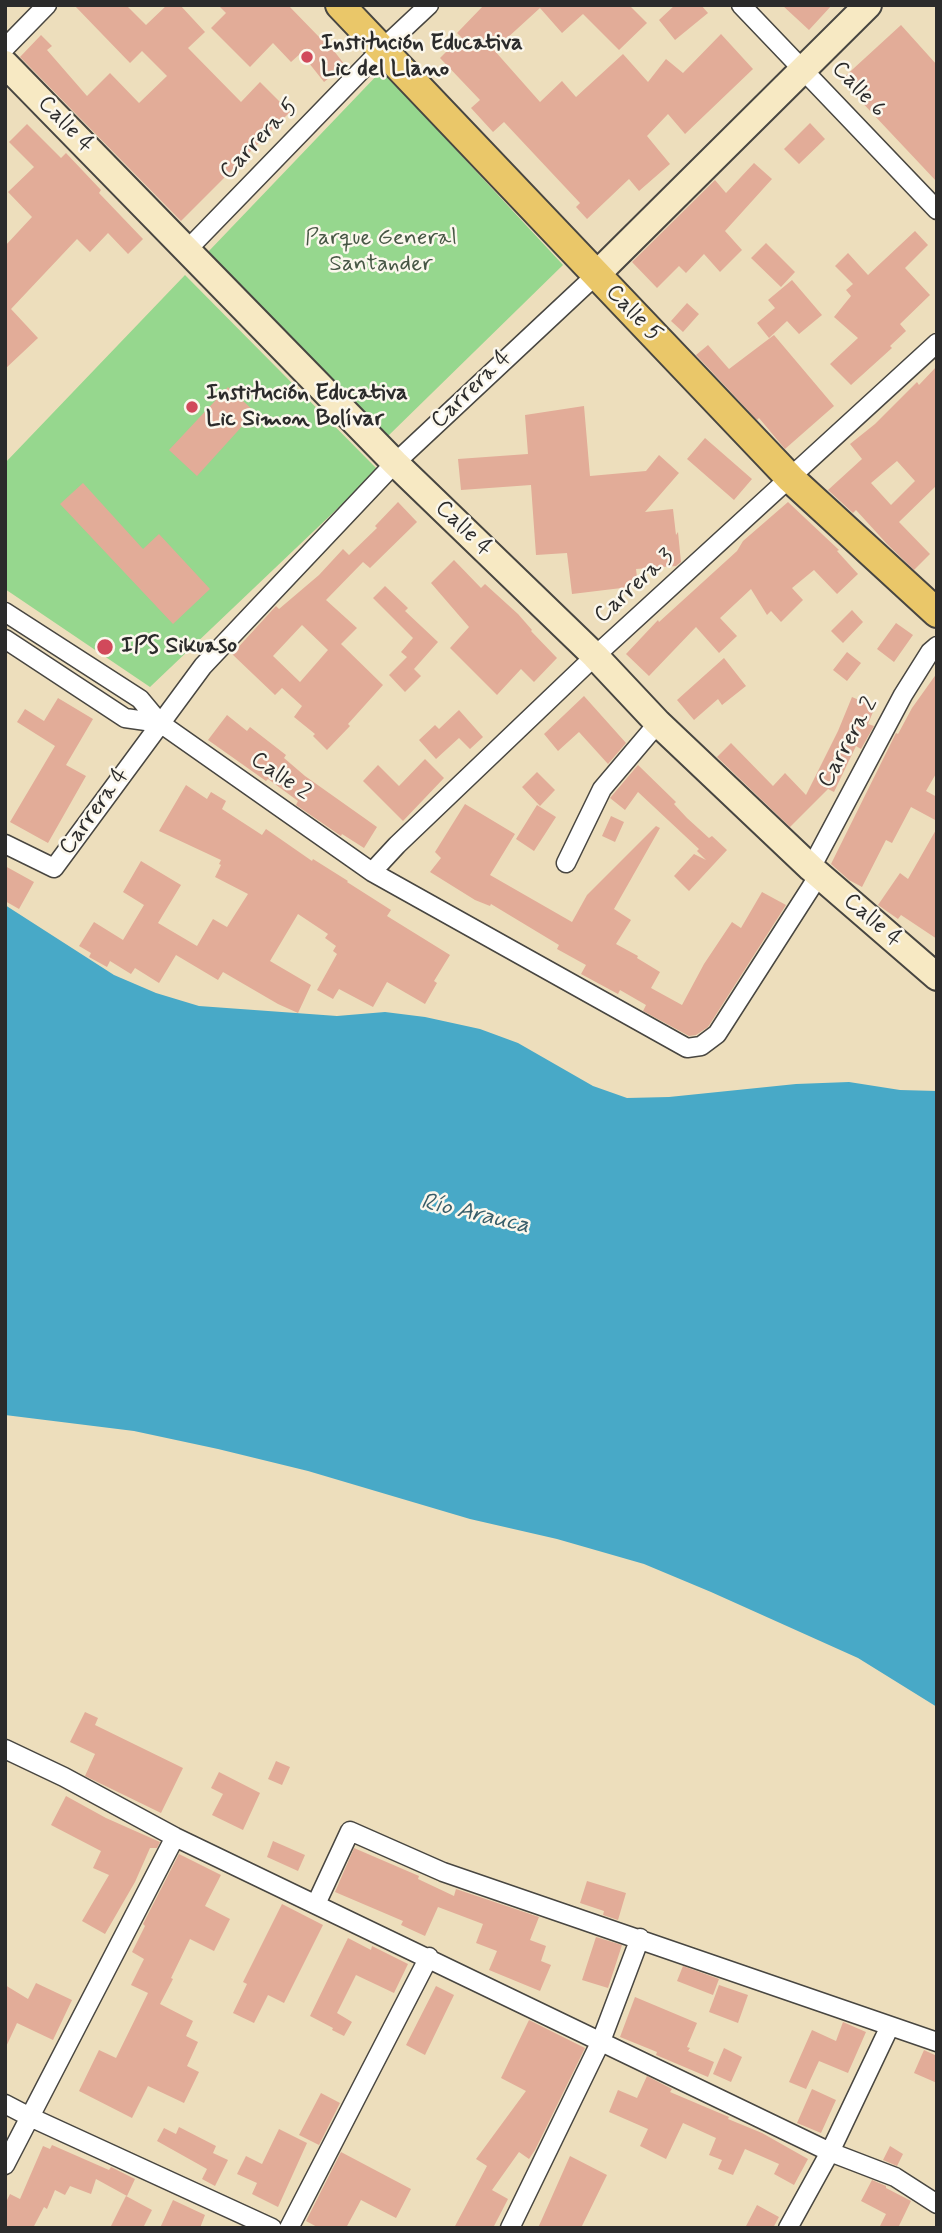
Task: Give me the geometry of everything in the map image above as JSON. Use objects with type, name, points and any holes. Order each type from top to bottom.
[{"type":"main road","name":"Calle 5","points":[[340,5],[791,478],[937,613]]},
{"type":"street","points":[[5,48],[47,5]]},
{"type":"street","name":"Carrera 5","points":[[186,251],[382,49],[429,5]]},
{"type":"street","name":"Calle 6","points":[[741,5],[936,207]]},
{"type":"street","name":"Carrera 4","points":[[5,844],[54,868],[203,666],[395,463],[596,275],[868,5]]},
{"type":"street","name":"Calle 4","points":[[5,64],[395,463],[596,656],[658,723],[815,871],[937,977]]},
{"type":"street","name":"Carrera 3","points":[[372,872],[596,656],[937,343]]},
{"type":"street","name":"Calle 2","points":[[5,612],[140,699],[160,723],[372,872]]},
{"type":"street","name":"Calle 2","points":[[5,639],[125,718],[160,723]]},
{"type":"street","name":"Carrera 2","points":[[372,872],[687,1048],[701,1046],[718,1034],[815,871],[903,695],[930,652],[937,646]]},
{"type":"street","points":[[566,863],[602,789],[658,723]]},
{"type":"street","points":[[5,1749],[64,1777],[175,1837],[830,2152],[895,2176],[937,2204]]},
{"type":"street","points":[[316,1904],[350,1831],[443,1872],[937,2042]]},
{"type":"street","points":[[5,2165],[175,1837]]},
{"type":"street","points":[[510,2228],[601,2040],[640,1938]]},
{"type":"street","points":[[289,2228],[429,1957]]},
{"type":"street","points":[[788,2228],[830,2152],[890,2026]]},
{"type":"street","points":[[5,2104],[30,2118],[272,2228]]},
{"type":"green space","name":"Parque General Santander","points":[[382,70],[563,265],[387,437],[208,252]]},
{"type":"green space","points":[[185,275],[378,470],[150,687],[5,589],[5,463]]},
{"type":"water","name":"Río Arauca","points":[[5,905],[114,975],[156,993],[199,1006],[337,1016],[385,1012],[425,1017],[480,1029],[518,1043],[593,1086],[627,1098],[849,1082],[900,1090],[937,1091],[937,1707],[858,1658],[644,1564],[557,1539],[470,1519],[308,1471],[218,1449],[134,1431],[5,1415]]},
{"type":"building","points":[[74,5],[126,5],[146,25],[167,5],[180,5],[205,32],[188,48],[241,102],[260,82],[290,112],[181,221],[20,57],[41,35],[52,46],[47,50],[87,96],[110,73],[139,103],[167,76],[142,51],[130,63]]},
{"type":"building","points":[[218,5],[288,5],[321,39],[323,37],[345,65],[324,82],[301,53],[291,62],[273,43],[250,67],[211,28],[226,13]]},
{"type":"building","points":[[484,5],[629,5],[647,23],[619,50],[583,14],[562,33],[540,8],[494,50],[540,102],[562,81],[576,97],[623,54],[648,82],[666,59],[683,73],[721,34],[753,69],[685,134],[668,114],[647,136],[670,164],[639,191],[629,179],[587,219],[576,207],[580,203],[504,122],[493,132],[471,108],[480,100],[440,58],[461,37],[457,33]]},
{"type":"building","points":[[675,5],[701,5],[708,13],[675,40],[659,20]]},
{"type":"building","points":[[782,5],[832,5],[809,30]]},
{"type":"building","points":[[901,25],[937,65],[937,182],[841,80]]},
{"type":"building","points":[[810,123],[825,139],[799,164],[784,149]]},
{"type":"building","points":[[27,124],[61,158],[66,153],[143,239],[128,254],[108,233],[90,252],[77,239],[11,309],[38,338],[5,369],[5,246],[32,217],[8,192],[34,167],[9,142]]},
{"type":"building","points":[[754,163],[772,179],[725,231],[742,250],[720,272],[704,254],[686,273],[679,266],[657,288],[632,262],[715,180],[726,193]]},
{"type":"building","points":[[915,231],[928,245],[905,268],[930,295],[900,324],[906,331],[890,346],[892,348],[851,385],[830,364],[858,338],[834,317],[851,296],[846,290],[853,284],[835,266],[848,253],[868,275]]},
{"type":"building","points":[[766,243],[795,272],[781,287],[751,258]]},
{"type":"building","points":[[792,280],[822,315],[799,334],[787,321],[769,338],[757,323],[775,308],[768,300]]},
{"type":"building","points":[[687,303],[699,314],[683,332],[671,321]]},
{"type":"building","points":[[774,335],[834,406],[785,449],[759,418],[757,420],[696,355],[708,345],[729,369]]},
{"type":"building","points":[[937,366],[937,485],[899,522],[930,554],[914,570],[856,510],[853,513],[828,490],[862,459],[850,444],[875,424],[917,382],[919,385]],"holes":[[[897,461],[915,481],[891,505],[871,483]]]},
{"type":"building","points":[[228,387],[255,412],[197,476],[169,450]]},
{"type":"building","points":[[584,406],[590,476],[646,471],[659,455],[679,473],[645,512],[673,509],[681,562],[676,566],[636,569],[638,586],[572,594],[567,553],[536,555],[531,485],[461,490],[458,459],[528,454],[525,415]]},
{"type":"building","points":[[705,438],[752,479],[734,500],[687,459]]},
{"type":"building","points":[[83,483],[143,549],[159,534],[210,589],[173,624],[60,504]]},
{"type":"building","points":[[398,502],[417,522],[370,568],[363,562],[326,600],[357,628],[341,644],[383,685],[327,750],[313,736],[315,734],[294,717],[302,706],[282,688],[275,695],[232,654],[276,606],[279,609],[319,575],[343,549],[349,555],[377,528],[375,526]],"holes":[[[302,625],[328,650],[300,682],[273,656]]]},
{"type":"building","points":[[788,502],[839,550],[837,551],[858,574],[837,594],[814,570],[792,588],[803,600],[781,622],[771,611],[767,615],[751,589],[720,618],[737,636],[719,653],[696,627],[649,676],[626,654],[658,620],[659,622]]},
{"type":"building","points":[[454,560],[481,588],[485,584],[518,614],[557,658],[534,682],[521,669],[497,695],[450,648],[469,627],[431,583]]},
{"type":"building","points":[[385,586],[408,608],[405,611],[438,642],[414,669],[421,676],[405,692],[389,675],[407,657],[401,652],[413,638],[373,598]]},
{"type":"building","points":[[852,610],[863,622],[843,643],[831,631]]},
{"type":"building","points":[[896,623],[913,635],[894,662],[877,649]]},
{"type":"building","points":[[847,652],[861,663],[847,681],[833,670]]},
{"type":"building","points":[[724,658],[746,686],[722,705],[718,699],[694,720],[677,700]]},
{"type":"building","points":[[937,673],[937,772],[926,791],[937,797],[937,821],[911,807],[892,843],[886,840],[862,887],[849,880],[831,864],[896,733],[898,734],[912,708]]},
{"type":"building","points":[[584,696],[626,743],[608,764],[579,732],[558,751],[544,734]]},
{"type":"building","points":[[852,697],[875,707],[868,724],[874,726],[861,749],[856,746],[834,792],[828,789],[790,827],[717,757],[731,743],[773,786],[785,773],[806,795]]},
{"type":"building","points":[[58,698],[93,719],[66,765],[86,776],[48,843],[10,822],[55,746],[17,722],[25,709],[44,721]]},
{"type":"building","points":[[459,710],[483,737],[470,749],[459,738],[436,759],[419,740],[435,725],[439,729]]},
{"type":"building","points":[[227,715],[247,731],[250,727],[286,755],[284,758],[305,776],[377,827],[364,848],[342,834],[341,836],[296,805],[298,801],[208,740]]},
{"type":"building","points":[[425,759],[444,778],[403,821],[363,781],[378,765],[399,786]]},
{"type":"building","points":[[638,765],[676,802],[674,804],[687,818],[727,850],[689,891],[674,876],[694,854],[706,860],[697,851],[699,849],[638,792],[625,810],[610,798]]},
{"type":"building","points":[[537,772],[555,790],[540,806],[522,787]]},
{"type":"building","points":[[186,785],[207,799],[211,792],[226,801],[222,809],[262,835],[266,829],[312,861],[313,859],[348,881],[391,910],[387,916],[450,955],[434,981],[437,983],[425,1004],[387,982],[373,1007],[339,989],[333,999],[317,990],[337,954],[333,951],[336,946],[325,938],[328,934],[298,914],[270,961],[311,985],[298,1013],[223,972],[218,980],[176,955],[159,983],[135,968],[131,974],[110,961],[107,967],[89,957],[91,953],[79,946],[94,922],[123,940],[144,905],[123,892],[141,861],[181,885],[158,923],[197,946],[213,919],[227,927],[248,894],[215,877],[221,860],[159,831]]},
{"type":"building","points":[[465,804],[515,834],[490,875],[572,922],[587,895],[656,826],[660,828],[614,909],[631,920],[616,944],[660,972],[651,988],[682,1005],[704,964],[732,922],[741,928],[762,892],[786,905],[708,1027],[689,1036],[643,1011],[646,1005],[620,990],[618,994],[581,974],[586,965],[557,949],[559,945],[491,904],[490,906],[475,900],[430,872],[441,858],[435,852]]},
{"type":"building","points":[[537,805],[556,817],[534,851],[516,839]]},
{"type":"building","points":[[611,816],[624,822],[615,842],[602,836]]},
{"type":"building","points":[[937,828],[937,939],[901,915],[898,919],[878,905],[900,873],[908,879]]},
{"type":"building","points":[[5,866],[34,882],[19,909],[5,901]]},
{"type":"building","points":[[85,1712],[98,1718],[95,1725],[183,1768],[161,1813],[85,1776],[95,1754],[70,1742]]},
{"type":"building","points":[[276,1761],[290,1767],[282,1785],[268,1779]]},
{"type":"building","points":[[219,1772],[260,1793],[243,1830],[212,1815],[223,1794],[211,1788]]},
{"type":"building","points":[[66,1796],[106,1818],[160,1842],[157,1848],[150,1848],[135,1882],[105,1934],[82,1921],[109,1875],[93,1868],[101,1851],[51,1825]]},
{"type":"building","points":[[273,1841],[305,1855],[298,1871],[267,1857]]},
{"type":"building","points":[[354,1848],[419,1876],[418,1879],[454,1896],[456,1889],[539,1917],[530,1940],[546,1946],[541,1961],[551,1965],[540,1991],[489,1970],[497,1951],[476,1943],[483,1924],[438,1907],[425,1936],[401,1925],[403,1921],[335,1892]]},
{"type":"building","points":[[179,1854],[221,1875],[205,1906],[230,1919],[214,1951],[190,1939],[160,2004],[193,2021],[186,2036],[198,2042],[187,2066],[199,2072],[184,2103],[148,2086],[132,2118],[79,2091],[99,2050],[116,2058],[148,1993],[131,1985],[144,1959],[132,1952],[145,1926],[143,1924]]},
{"type":"building","points":[[587,1881],[626,1893],[618,1920],[603,1915],[604,1911],[580,1903]]},
{"type":"building","points":[[282,1904],[323,1925],[284,2003],[268,1995],[254,2023],[233,2013],[247,1984],[243,1982]]},
{"type":"building","points":[[596,1937],[622,1945],[608,1988],[582,1980]]},
{"type":"building","points":[[348,1938],[371,1950],[372,1946],[408,1964],[394,1993],[356,1975],[337,2013],[352,2022],[344,2036],[310,2016]]},
{"type":"building","points":[[683,1966],[719,1979],[713,1995],[677,1981]]},
{"type":"building","points":[[36,1983],[72,2000],[53,2040],[17,2023],[5,2049],[5,1985],[28,1999]]},
{"type":"building","points":[[719,1985],[748,1995],[738,2023],[709,2012]]},
{"type":"building","points":[[436,1986],[454,1995],[425,2055],[406,2045]]},
{"type":"building","points":[[635,1997],[697,2023],[687,2047],[690,2048],[688,2051],[714,2062],[708,2077],[620,2037]]},
{"type":"building","points":[[529,2020],[585,2048],[535,2150],[529,2159],[519,2152],[492,2190],[508,2199],[493,2228],[454,2228],[487,2166],[476,2159],[526,2091],[501,2078]]},
{"type":"building","points":[[843,2022],[866,2032],[848,2073],[819,2061],[806,2089],[789,2082],[812,2030],[836,2041]]},
{"type":"building","points":[[724,2048],[742,2057],[731,2082],[713,2074]]},
{"type":"building","points":[[924,2050],[937,2056],[937,2083],[914,2073]]},
{"type":"building","points":[[647,2076],[672,2089],[670,2092],[762,2133],[808,2159],[794,2185],[774,2174],[779,2164],[745,2149],[733,2175],[718,2169],[722,2160],[709,2155],[716,2138],[683,2123],[666,2159],[640,2146],[648,2129],[609,2112],[618,2090],[637,2098]]},
{"type":"building","points":[[812,2089],[836,2100],[821,2133],[797,2123]]},
{"type":"building","points":[[321,2093],[340,2103],[319,2145],[299,2135]]},
{"type":"building","points":[[179,2127],[216,2146],[213,2153],[228,2160],[215,2186],[202,2179],[207,2169],[157,2141],[164,2128],[176,2134]]},
{"type":"building","points":[[279,2129],[307,2143],[278,2207],[252,2194],[257,2183],[237,2174],[246,2156],[262,2164]]},
{"type":"building","points":[[52,2145],[135,2179],[127,2196],[96,2179],[91,2194],[70,2186],[65,2195],[55,2190],[47,2209],[44,2207],[33,2228],[5,2228],[5,2204],[10,2194],[20,2199],[43,2146],[50,2149]]},
{"type":"building","points":[[890,2146],[903,2154],[897,2166],[883,2160]]},
{"type":"building","points":[[341,2152],[411,2189],[396,2218],[361,2200],[346,2228],[319,2228],[306,2221]]},
{"type":"building","points":[[570,2156],[607,2175],[581,2228],[538,2228]]},
{"type":"building","points":[[872,2180],[911,2201],[898,2228],[879,2228],[886,2214],[861,2201]]},
{"type":"building","points":[[126,2196],[152,2210],[143,2228],[110,2228]]},
{"type":"building","points":[[173,2200],[205,2215],[200,2228],[160,2228]]},
{"type":"building","points":[[757,2205],[779,2217],[773,2228],[745,2228]]},
{"type":"place","name":"Institución Educativa Lic del Llano","points":[[307,57]]},
{"type":"place","name":"Institución Educativa Lic Simon Bolívar","points":[[192,407]]},
{"type":"place","name":"IPS Sikuaso","points":[[105,647]]}]
